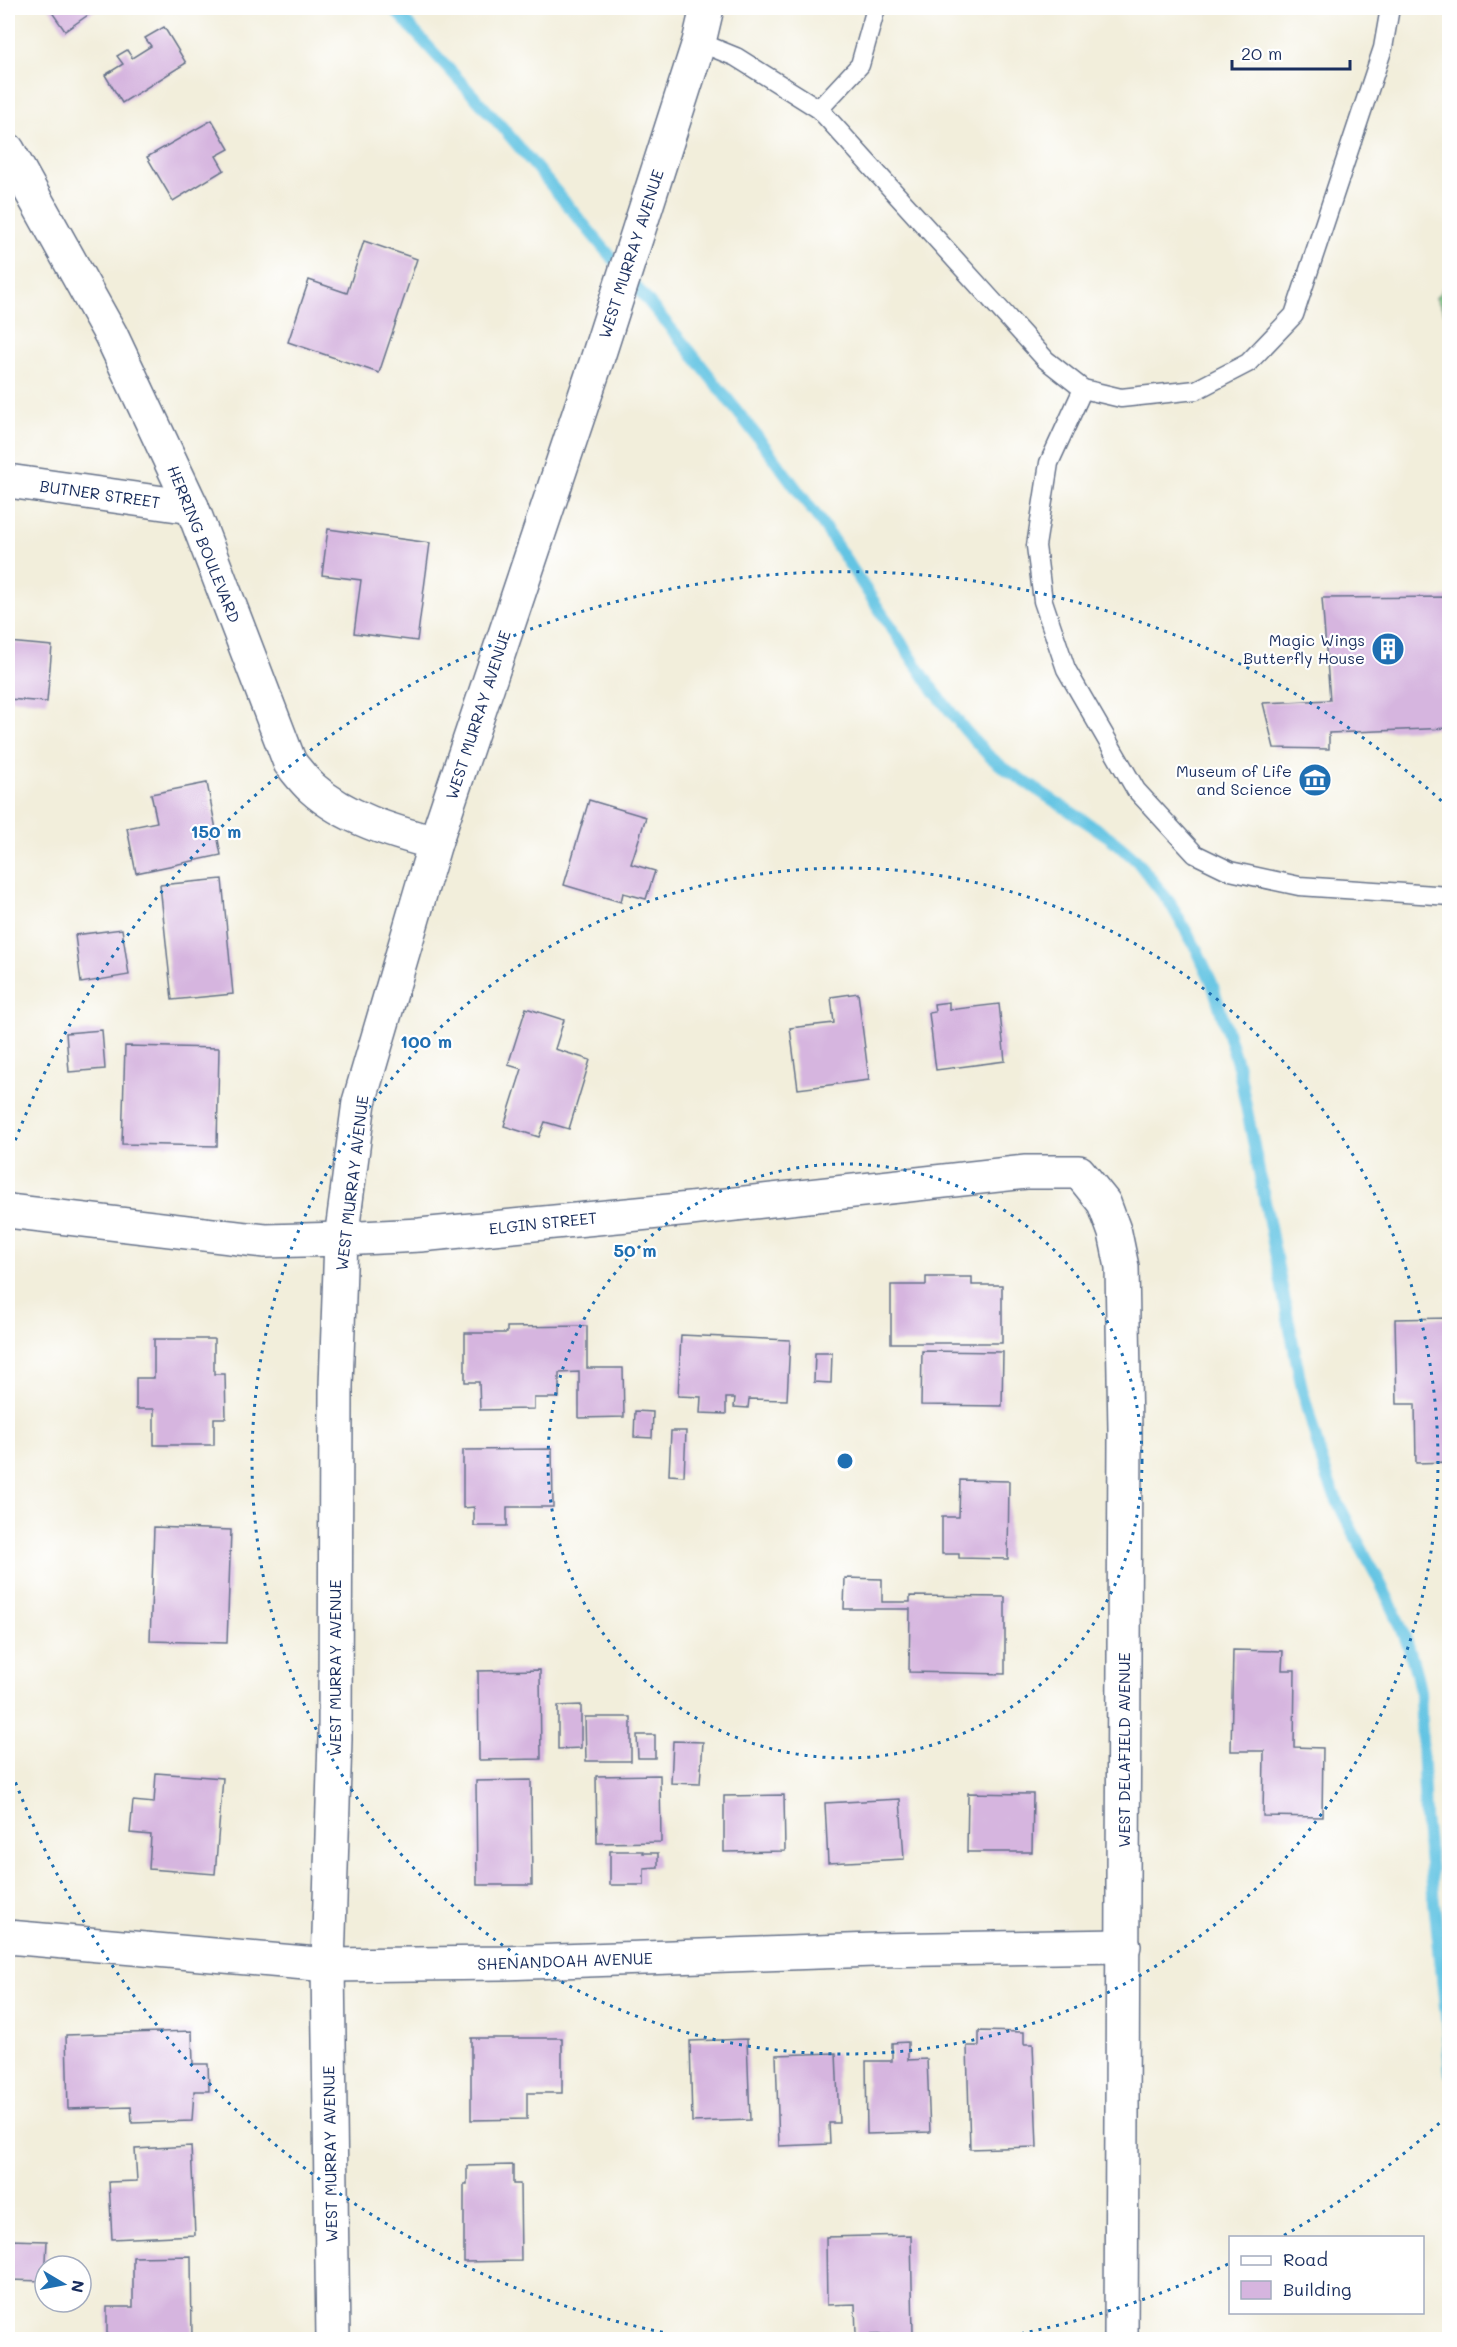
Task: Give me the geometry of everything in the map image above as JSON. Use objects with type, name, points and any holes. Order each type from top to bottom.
[{"type":"street","name":"WEST MURRAY AVENUE","points":[[333,2340],[328,1965],[335,1739],[336,1386],[341,1239],[359,1102],[435,843],[597,360],[699,42],[707,8]]},
{"type":"street","name":"HERRING BOULEVARD","points":[[8,150],[111,335],[192,507],[290,763],[311,788],[342,810],[401,834],[435,843]]},
{"type":"street","name":"BUTNER STREET","points":[[8,481],[192,507]]},
{"type":"street","name":"ELGIN STREET","points":[[8,1211],[265,1242],[420,1235],[1026,1172],[1078,1172]]},
{"type":"street","name":"WEST DELAFIELD AVENUE","points":[[1078,1172],[1104,1203],[1115,1233],[1122,1267],[1125,1431],[1121,2340]]},
{"type":"street","name":"SHENANDOAH AVENUE","points":[[8,1937],[328,1965],[503,1963],[874,1950],[1124,1946]]},
{"type":"lane","points":[[819,109],[860,64],[876,8]]},
{"type":"lane","points":[[699,42],[736,57],[819,109],[1036,350],[1083,389],[1121,398],[1196,390],[1248,363],[1294,315],[1383,48],[1390,8]]},
{"type":"lane","points":[[1083,389],[1049,463],[1036,546],[1043,601],[1066,669],[1136,790],[1195,854],[1230,871],[1299,886],[1449,896]]},
{"type":"green space","points":[[1449,280],[1449,320],[1436,298]]},
{"type":"building","points":[[49,8],[98,8],[65,31]]},
{"type":"building","points":[[164,27],[186,63],[122,103],[105,75],[123,64],[117,56],[127,50],[132,58],[151,46],[145,38]]},
{"type":"building","points":[[212,120],[229,149],[216,156],[224,170],[173,201],[147,157]]},
{"type":"building","points":[[364,241],[417,259],[379,373],[288,342],[309,280],[347,293]]},
{"type":"building","points":[[328,529],[430,543],[417,641],[354,633],[361,580],[322,575]]},
{"type":"building","name":"Magic Wings Butterfly House","points":[[1450,597],[1450,728],[1329,733],[1329,749],[1274,748],[1263,703],[1330,700],[1322,598]]},
{"type":"building","points":[[8,642],[52,646],[47,702],[8,699]]},
{"type":"building","points":[[207,783],[221,855],[136,873],[127,828],[157,822],[151,794]]},
{"type":"building","points":[[589,800],[646,817],[631,864],[655,871],[646,899],[623,893],[621,902],[564,885]]},
{"type":"building","points":[[222,879],[233,994],[172,1000],[160,885]]},
{"type":"building","points":[[122,929],[129,975],[81,983],[75,935]]},
{"type":"building","points":[[858,993],[869,1080],[798,1089],[790,1028],[834,1023],[831,997]]},
{"type":"building","points":[[949,1002],[949,1010],[999,1004],[1005,1061],[936,1070],[929,1013],[935,1012],[934,1004]]},
{"type":"building","points":[[526,1008],[564,1020],[555,1049],[590,1060],[569,1129],[545,1122],[539,1137],[504,1126],[522,1069],[508,1065]]},
{"type":"building","points":[[102,1030],[105,1069],[69,1072],[66,1033]]},
{"type":"building","points":[[125,1046],[219,1048],[217,1146],[122,1144]]},
{"type":"building","points":[[926,1277],[972,1277],[972,1285],[1002,1285],[1002,1343],[891,1343],[891,1285],[926,1285]]},
{"type":"building","points":[[1450,1318],[1450,1462],[1416,1463],[1415,1404],[1397,1404],[1395,1319]]},
{"type":"building","points":[[587,1326],[587,1368],[623,1368],[624,1417],[579,1418],[579,1372],[559,1373],[559,1398],[534,1398],[534,1409],[480,1410],[479,1382],[465,1382],[465,1333],[507,1333],[507,1327]]},
{"type":"building","points":[[681,1335],[790,1340],[787,1400],[749,1399],[748,1408],[734,1407],[735,1398],[726,1398],[726,1414],[700,1413],[701,1397],[678,1396]]},
{"type":"building","points":[[154,1339],[214,1339],[214,1374],[225,1374],[226,1418],[214,1418],[214,1445],[154,1445],[154,1409],[136,1409],[136,1378],[154,1378]]},
{"type":"building","points":[[922,1351],[1003,1352],[1002,1406],[921,1405]]},
{"type":"building","points":[[815,1353],[832,1353],[831,1383],[814,1382]]},
{"type":"building","points":[[635,1411],[653,1412],[652,1438],[634,1437]]},
{"type":"building","points":[[671,1431],[686,1431],[684,1476],[669,1475]]},
{"type":"building","points":[[552,1449],[553,1507],[507,1507],[507,1526],[474,1526],[474,1507],[463,1508],[463,1450]]},
{"type":"building","points":[[960,1480],[1009,1481],[1008,1559],[959,1558],[959,1554],[942,1554],[942,1517],[959,1517]]},
{"type":"building","points":[[154,1527],[231,1530],[227,1643],[150,1641]]},
{"type":"building","points":[[845,1578],[882,1579],[882,1602],[910,1602],[910,1596],[1005,1597],[1005,1674],[909,1672],[910,1609],[844,1609]]},
{"type":"building","points":[[1233,1650],[1283,1651],[1282,1670],[1295,1670],[1294,1747],[1323,1748],[1322,1817],[1263,1816],[1264,1751],[1231,1751]]},
{"type":"building","points":[[540,1670],[541,1759],[479,1760],[478,1671]]},
{"type":"building","points":[[581,1705],[581,1748],[558,1749],[558,1706]]},
{"type":"building","points":[[585,1717],[631,1717],[631,1761],[586,1761]]},
{"type":"building","points":[[637,1735],[655,1735],[655,1758],[638,1758]]},
{"type":"building","points":[[673,1741],[703,1742],[700,1784],[671,1783]]},
{"type":"building","points":[[156,1773],[223,1778],[215,1874],[149,1869],[151,1835],[130,1833],[133,1801],[154,1803]]},
{"type":"building","points":[[660,1775],[661,1842],[597,1843],[596,1776]]},
{"type":"building","points":[[531,1780],[532,1885],[477,1885],[476,1781]]},
{"type":"building","points":[[968,1793],[1033,1794],[1032,1852],[967,1852]]},
{"type":"building","points":[[784,1795],[785,1851],[724,1852],[724,1796]]},
{"type":"building","points":[[900,1799],[904,1859],[828,1863],[825,1803]]},
{"type":"building","points":[[610,1851],[658,1853],[658,1867],[644,1868],[644,1885],[610,1885]]},
{"type":"building","points":[[192,2031],[193,2064],[208,2064],[209,2091],[194,2091],[192,2121],[132,2123],[131,2107],[68,2109],[66,2035]]},
{"type":"building","points":[[979,2031],[1024,2032],[1024,2044],[1033,2044],[1037,2147],[970,2149],[967,2046],[979,2046]]},
{"type":"building","points":[[471,2038],[562,2038],[562,2093],[527,2093],[527,2119],[471,2120]]},
{"type":"building","points":[[747,2039],[750,2120],[692,2122],[690,2041]]},
{"type":"building","points":[[908,2042],[908,2060],[927,2059],[930,2132],[867,2134],[866,2061],[892,2061],[892,2043]]},
{"type":"building","points":[[836,2053],[839,2123],[829,2123],[830,2144],[779,2146],[776,2055]]},
{"type":"building","points":[[191,2146],[195,2235],[112,2239],[109,2182],[137,2181],[135,2149]]},
{"type":"building","points":[[513,2165],[513,2184],[520,2184],[521,2261],[464,2262],[464,2184],[467,2184],[467,2166]]},
{"type":"building","points":[[911,2235],[913,2334],[856,2335],[855,2304],[827,2305],[826,2237]]},
{"type":"building","points":[[8,2240],[47,2241],[46,2254],[33,2254],[33,2281],[8,2280]]},
{"type":"building","points":[[191,2256],[192,2340],[107,2340],[107,2307],[133,2307],[133,2257]]},
{"type":"waterway","points":[[393,8],[503,128],[689,350],[821,522],[931,687],[965,730],[989,756],[1004,768],[1109,837],[1137,861],[1170,903],[1197,950],[1212,983],[1239,1070],[1302,1389],[1320,1455],[1334,1494],[1395,1613],[1414,1663],[1420,1691],[1425,1817],[1450,2073]]},
{"type":"place","name":"Magic Wings Butterfly House","points":[[1388,649]]},
{"type":"place","name":"Museum of Life and Science","points":[[1315,780]]}]
